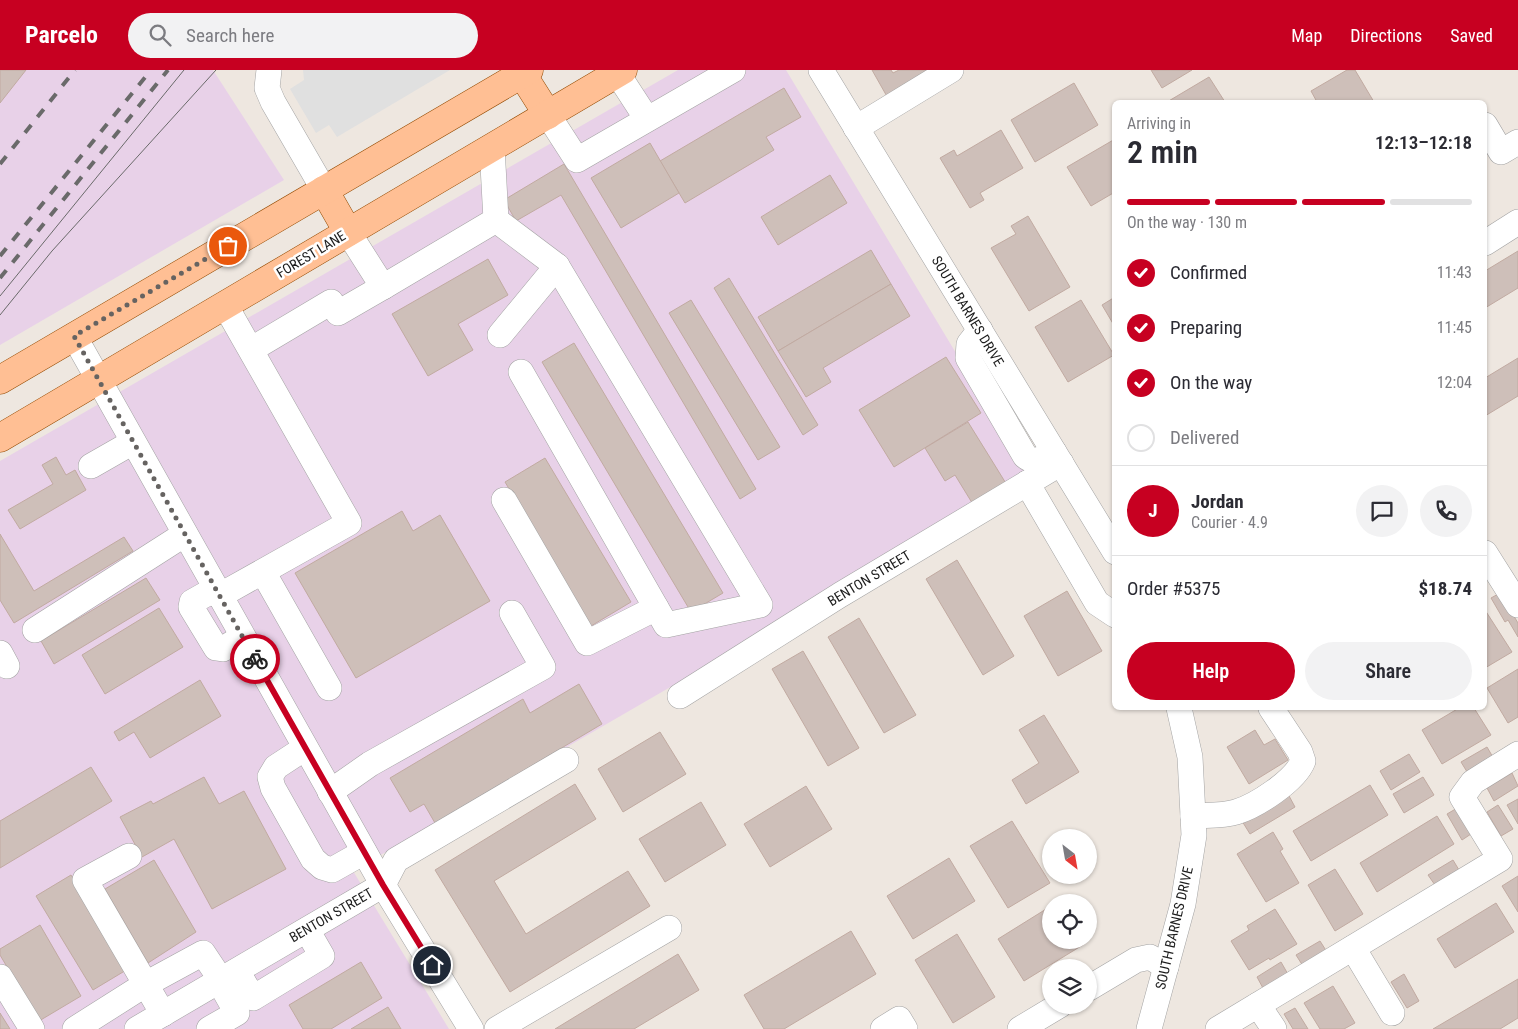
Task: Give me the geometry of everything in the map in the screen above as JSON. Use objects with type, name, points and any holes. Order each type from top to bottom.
[{"type":"main road","points":[[0,380],[523,71],[548,114]]},
{"type":"main road","name":"FOREST LANE","points":[[0,438],[620,72]]},
{"type":"main road","points":[[324,190],[348,232]]},
{"type":"street","points":[[269,70],[266,88],[324,190]]},
{"type":"street","points":[[548,114],[577,160],[733,70]]},
{"type":"street","points":[[856,128],[951,70]]},
{"type":"street","points":[[620,72],[647,119]]},
{"type":"street","name":"SOUTH BARNES DRIVE","points":[[828,72],[856,128],[1057,458],[1112,543]]},
{"type":"street","points":[[1487,128],[1501,152],[1518,142]]},
{"type":"street","points":[[492,147],[496,220],[557,266],[760,605],[666,625],[521,372]]},
{"type":"street","points":[[252,350],[331,302],[338,313],[496,220]]},
{"type":"street","points":[[1487,242],[1518,222]]},
{"type":"street","points":[[348,232],[383,287]]},
{"type":"street","points":[[500,335],[557,266]]},
{"type":"street","points":[[217,592],[263,572],[349,523],[225,305]]},
{"type":"street","points":[[74,336],[364,852],[471,1029]]},
{"type":"street","points":[[91,466],[133,442]]},
{"type":"street","name":"BENTON STREET","points":[[680,696],[840,595],[1027,484],[1057,458]]},
{"type":"street","points":[[1027,484],[1097,603],[1112,613]]},
{"type":"street","points":[[504,500],[587,643],[656,608]]},
{"type":"street","points":[[35,630],[184,534]]},
{"type":"street","points":[[1487,556],[1518,605]]},
{"type":"street","points":[[263,572],[329,688]]},
{"type":"street","points":[[330,792],[370,764],[543,667],[512,613]]},
{"type":"street","name":"SOUTH BARNES DRIVE","points":[[1149,1029],[1183,904],[1194,836],[1190,757],[1179,710]]},
{"type":"street","points":[[1193,816],[1234,813],[1253,806],[1296,775],[1303,761],[1300,752],[1272,710]]},
{"type":"street","points":[[305,748],[276,767],[270,777],[273,788],[313,859],[322,867],[332,870],[364,852]]},
{"type":"street","points":[[1218,1029],[1500,859],[1462,797],[1472,782],[1518,754]]},
{"type":"street","name":"BENTON STREET","points":[[137,1029],[163,1020],[225,977],[383,885],[396,860],[566,760]]},
{"type":"street","points":[[129,856],[85,880],[146,984],[163,1020]]},
{"type":"street","points":[[497,1029],[669,928]]},
{"type":"street","points":[[1353,948],[1392,1013]]},
{"type":"street","points":[[74,1029],[146,984],[203,953],[225,977],[237,1012],[209,1029]]},
{"type":"street","points":[[1097,983],[1136,960],[1150,957],[1166,967]]},
{"type":"street","points":[[0,977],[32,1029]]},
{"type":"street","points":[[1258,1005],[1274,1029]]},
{"type":"street","points":[[1020,1029],[1045,1014]]},
{"type":"street","points":[[883,1029],[899,1019],[906,1029]]},
{"type":"shaded area","points":[[0,70],[213,70],[284,180],[0,345]]},
{"type":"shaded area","points":[[303,70],[450,70],[337,137],[329,125],[316,133],[290,89],[304,80]]},
{"type":"shaded area","points":[[678,70],[786,70],[1031,478],[353,871],[449,1029],[0,1029],[0,461]]},
{"type":"building","points":[[0,70],[26,70],[0,103]]},
{"type":"building","points":[[872,70],[891,70],[893,73],[899,70],[940,70],[889,100]]},
{"type":"building","points":[[1151,70],[1192,70],[1162,88]]},
{"type":"building","points":[[1347,70],[1355,70],[1373,100],[1316,100],[1311,91]]},
{"type":"building","points":[[1209,77],[1224,100],[1170,100]]},
{"type":"building","points":[[1074,83],[1098,125],[1035,162],[1011,120]]},
{"type":"building","points":[[784,88],[801,117],[766,137],[774,150],[685,203],[660,161]]},
{"type":"building","points":[[1001,130],[1023,168],[980,193],[984,200],[970,208],[940,158],[954,150],[957,156]]},
{"type":"building","points":[[1112,141],[1112,194],[1091,206],[1067,167]]},
{"type":"building","points":[[650,143],[679,193],[621,228],[591,178]]},
{"type":"building","points":[[564,164],[756,489],[740,499],[561,195],[516,221],[504,200]]},
{"type":"building","points":[[830,175],[847,203],[778,245],[761,217]]},
{"type":"building","points":[[1028,216],[1070,287],[1029,311],[991,248],[1016,234],[1011,226]]},
{"type":"building","points":[[871,250],[891,284],[778,351],[758,317]]},
{"type":"building","points":[[1518,251],[1518,288],[1487,307],[1487,270]]},
{"type":"building","points":[[488,259],[508,295],[458,324],[473,350],[428,376],[392,314]]},
{"type":"building","points":[[729,278],[818,425],[803,435],[714,288]]},
{"type":"building","points":[[891,284],[910,316],[823,368],[831,382],[806,397],[778,351]]},
{"type":"building","points":[[1112,299],[1112,322],[1102,305]]},
{"type":"building","points":[[691,300],[780,447],[758,460],[669,313]]},
{"type":"building","points":[[1081,300],[1112,352],[1112,356],[1068,382],[1035,327]]},
{"type":"building","points":[[574,343],[723,593],[691,612],[542,362]]},
{"type":"building","points":[[946,357],[981,413],[894,467],[859,410]]},
{"type":"building","points":[[1518,358],[1518,396],[1487,415],[1487,377]]},
{"type":"building","points":[[968,422],[1007,485],[974,506],[955,475],[945,481],[925,448]]},
{"type":"building","points":[[56,457],[66,475],[75,470],[86,490],[20,529],[8,510],[53,484],[42,465]]},
{"type":"building","points":[[545,458],[631,602],[591,626],[505,482]]},
{"type":"building","points":[[402,511],[413,531],[440,515],[490,601],[356,678],[295,573]]},
{"type":"building","points":[[0,534],[34,591],[124,537],[133,551],[14,623],[0,600]]},
{"type":"building","points":[[957,560],[1014,656],[983,675],[926,579]]},
{"type":"building","points":[[146,578],[160,600],[54,664],[41,641]]},
{"type":"building","points":[[1067,591],[1102,651],[1058,676],[1024,616]]},
{"type":"building","points":[[1500,593],[1518,623],[1518,637],[1508,620],[1505,622],[1491,598]]},
{"type":"building","points":[[159,608],[183,647],[105,694],[82,655]]},
{"type":"building","points":[[1487,613],[1512,652],[1487,667]]},
{"type":"building","points":[[859,618],[916,715],[884,733],[828,637]]},
{"type":"building","points":[[803,651],[859,748],[828,766],[772,669]]},
{"type":"building","points":[[1518,669],[1518,717],[1508,723],[1487,688]]},
{"type":"building","points":[[200,680],[221,716],[150,758],[134,732],[119,741],[114,732]]},
{"type":"building","points":[[579,684],[602,724],[435,823],[424,804],[410,812],[390,778],[523,699],[530,713]]},
{"type":"building","points":[[1456,710],[1475,710],[1491,735],[1442,764],[1422,730]]},
{"type":"building","points":[[1044,715],[1079,772],[1026,804],[1012,780],[1039,763],[1019,730]]},
{"type":"building","points":[[1255,730],[1264,745],[1275,739],[1288,760],[1249,784],[1227,747]]},
{"type":"building","points":[[660,732],[686,774],[623,812],[598,769]]},
{"type":"building","points":[[1487,747],[1494,759],[1469,775],[1461,762]]},
{"type":"building","points":[[1409,754],[1420,772],[1391,790],[1380,771]]},
{"type":"building","points":[[91,767],[112,801],[0,868],[0,821]]},
{"type":"building","points":[[1512,773],[1518,786],[1494,801],[1487,788]]},
{"type":"building","points":[[204,777],[219,804],[244,791],[286,869],[212,909],[174,839],[142,857],[120,817],[151,801],[153,804]]},
{"type":"building","points":[[1423,777],[1434,795],[1404,813],[1393,794]]},
{"type":"building","points":[[575,784],[596,819],[494,881],[526,934],[628,871],[650,906],[510,992],[435,870]]},
{"type":"building","points":[[1370,785],[1388,815],[1311,861],[1293,831]]},
{"type":"building","points":[[806,786],[832,829],[770,867],[744,824]]},
{"type":"building","points":[[1288,794],[1295,807],[1250,834],[1242,821]]},
{"type":"building","points":[[1518,799],[1518,824],[1507,805]]},
{"type":"building","points":[[701,802],[726,845],[665,882],[639,839]]},
{"type":"building","points":[[1498,805],[1513,829],[1501,836],[1487,812]]},
{"type":"building","points":[[1459,807],[1474,832],[1462,840],[1447,814]]},
{"type":"building","points":[[1437,816],[1454,844],[1377,892],[1360,863]]},
{"type":"building","points":[[1012,821],[1042,870],[1042,884],[1048,884],[1008,908],[970,846]]},
{"type":"building","points":[[1273,832],[1283,849],[1280,851],[1299,883],[1266,902],[1237,854]]},
{"type":"building","points":[[949,858],[975,901],[913,939],[887,896]]},
{"type":"building","points":[[154,860],[196,932],[148,963],[105,889]]},
{"type":"building","points":[[1453,860],[1459,870],[1435,885],[1428,875]]},
{"type":"building","points":[[1335,869],[1363,914],[1335,931],[1308,885]]},
{"type":"building","points":[[71,875],[128,969],[93,990],[36,896]]},
{"type":"building","points":[[1518,876],[1518,912],[1502,886]]},
{"type":"building","points":[[1496,903],[1514,932],[1455,968],[1437,939]]},
{"type":"building","points":[[1275,909],[1297,944],[1249,970],[1231,941],[1249,930],[1247,926]]},
{"type":"building","points":[[1042,912],[1042,949],[1076,949],[1060,959],[1042,959],[1042,970],[1024,981],[998,939]]},
{"type":"building","points":[[40,925],[81,996],[39,1021],[0,955],[0,949]]},
{"type":"building","points":[[851,931],[876,974],[784,1029],[764,1029],[744,995]]},
{"type":"building","points":[[957,934],[995,997],[953,1023],[915,960]]},
{"type":"building","points":[[1320,941],[1327,952],[1303,966],[1296,955]]},
{"type":"building","points":[[678,954],[699,990],[634,1029],[555,1029]]},
{"type":"building","points":[[361,962],[382,998],[331,1029],[303,1029],[289,1005]]},
{"type":"building","points":[[1281,962],[1289,976],[1264,990],[1257,977]]},
{"type":"building","points":[[1404,974],[1419,1001],[1407,1008],[1391,982]]},
{"type":"building","points":[[1518,979],[1518,1018],[1500,1029],[1433,1029]]},
{"type":"building","points":[[1333,986],[1355,1023],[1344,1029],[1320,1029],[1304,1003]]},
{"type":"building","points":[[388,1007],[401,1029],[351,1029]]},
{"type":"building","points":[[1295,1008],[1308,1029],[1293,1029],[1284,1014]]},
{"type":"building","points":[[0,1013],[10,1029],[0,1029]]},
{"type":"tram line","points":[[0,296],[184,70]]},
{"type":"tram line","points":[[0,315],[52,251],[216,70]]},
{"type":"railway","points":[[0,164],[75,70]]},
{"type":"railway","points":[[0,256],[151,70]]},
{"type":"railway","points":[[0,278],[168,70]]},
{"type":"way so far","points":[[228,246],[74,336],[158,489],[255,659]]},
{"type":"route","points":[[255,659],[383,885],[432,965]]}]
